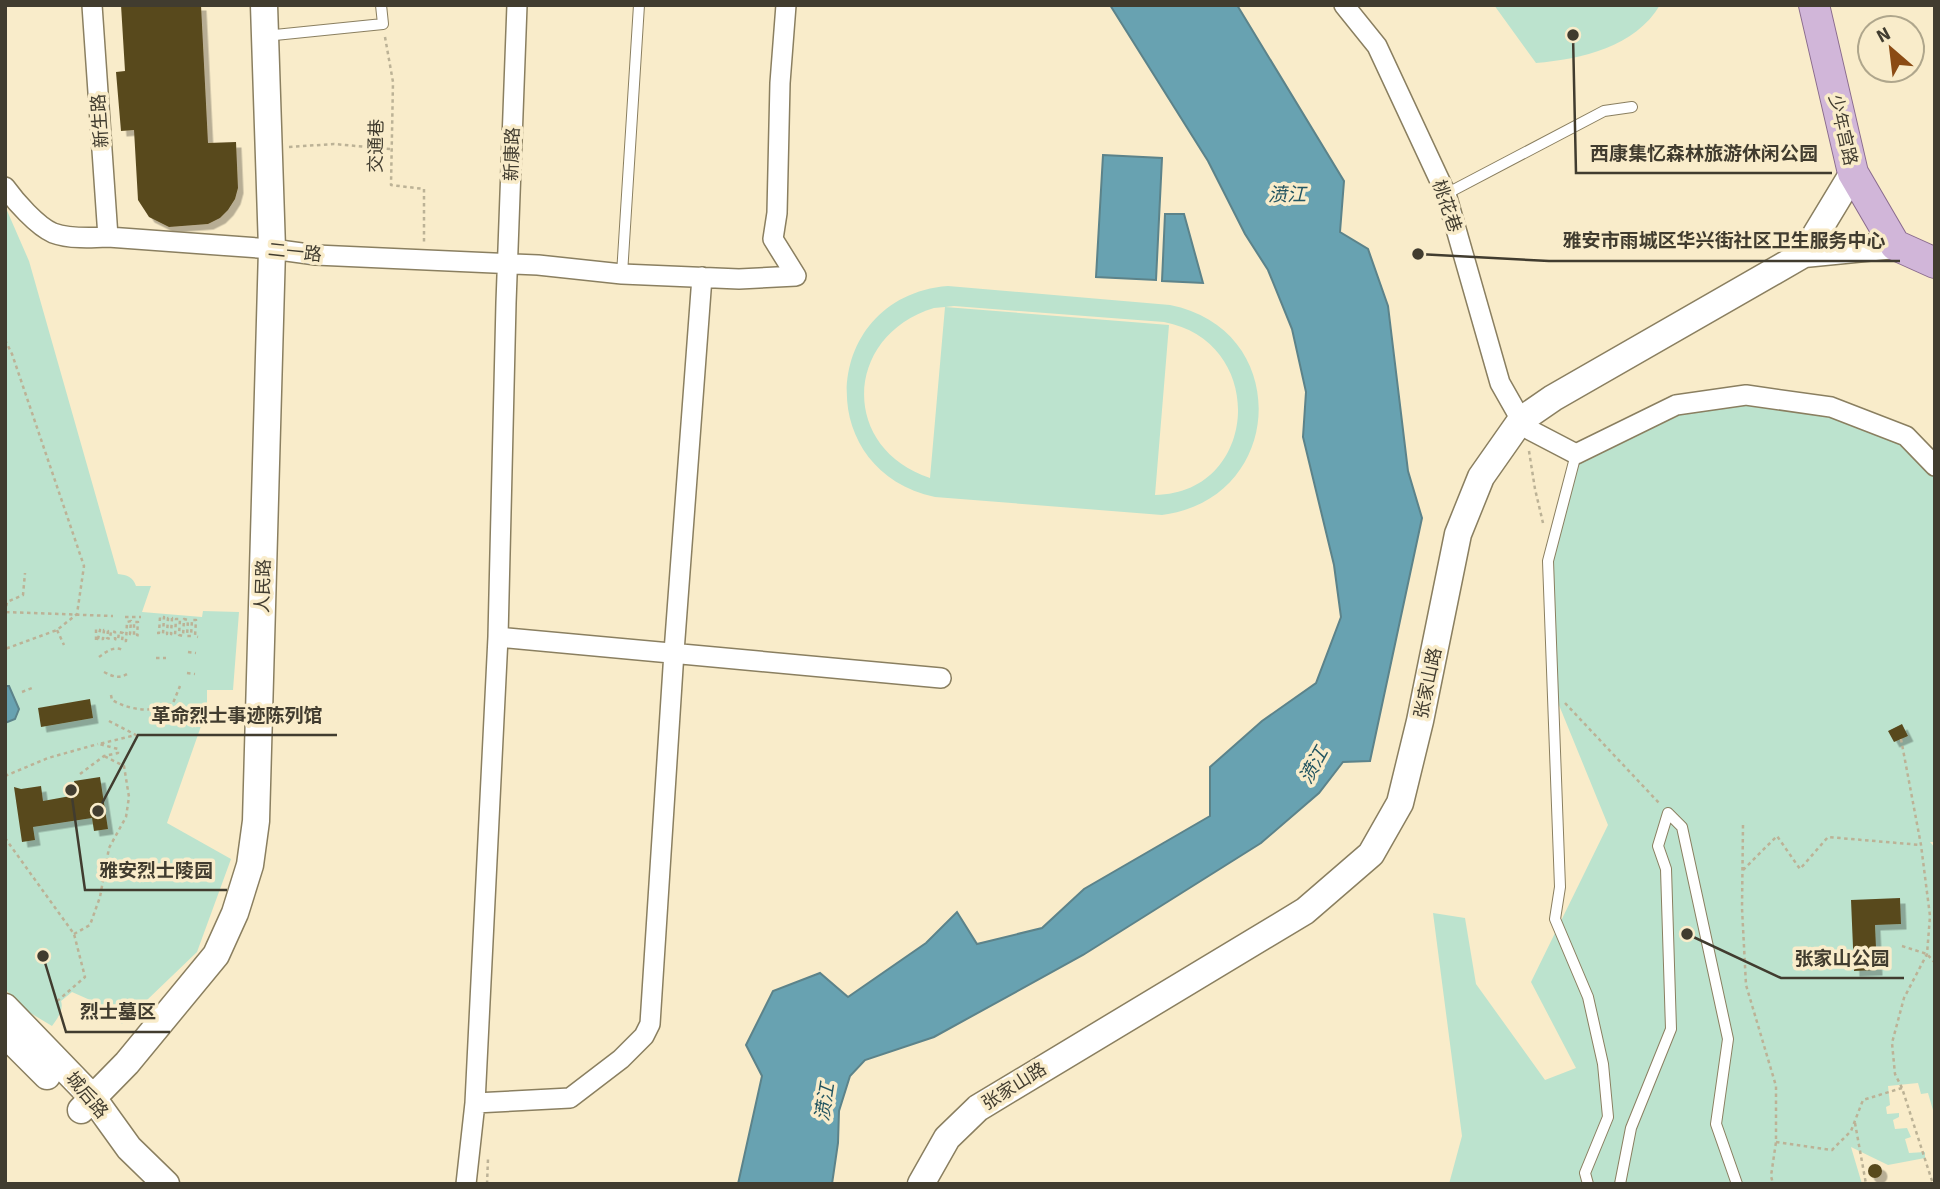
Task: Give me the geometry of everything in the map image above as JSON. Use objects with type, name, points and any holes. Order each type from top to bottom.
[{"type":"main road","name":"少年宫路","points":[[1814,5],[1853,173],[1895,245]]},
{"type":"main road","name":"张家山路","points":[[1895,245],[1935,262]]},
{"type":"street","name":"新生路","points":[[92,5],[108,237]]},
{"type":"street","name":"人民路","points":[[87,1104],[128,1063],[216,954],[235,913],[250,865],[256,821],[272,249],[264,5]]},
{"type":"street","name":"新康路","points":[[466,1184],[475,1103],[498,637],[517,5]]},
{"type":"street","name":"二一路","points":[[5,187],[17,204],[53,232],[85,238],[108,237],[272,249],[316,255],[538,265],[622,274],[739,279],[796,276],[774,239],[786,5]]},
{"type":"street","name":"桃花巷","points":[[1344,5],[1377,46],[1446,194],[1500,383],[1525,425]]},
{"type":"street","points":[[1804,254],[1853,173]]},
{"type":"street","name":"张家山路","points":[[921,1184],[947,1139],[978,1108],[1305,911],[1371,854],[1400,803],[1420,721],[1458,534],[1481,477],[1552,398],[1804,254],[1895,245]]},
{"type":"street","points":[[475,1103],[570,1098],[621,1059],[644,1036],[650,1024],[702,277]]},
{"type":"street","points":[[1525,425],[1576,454],[1676,405],[1746,395],[1831,407],[1906,436],[1935,466]]},
{"type":"street","points":[[498,637],[942,678]]},
{"type":"street","name":"城后路","points":[[5,1007],[87,1104],[166,1184]]},
{"type":"street","name":"城后路","points":[[5,1034],[87,1104],[117,1158],[143,1184]]},
{"type":"lane","points":[[265,36],[383,24],[381,5]]},
{"type":"lane","points":[[622,274],[639,5]]},
{"type":"lane","points":[[1446,194],[1604,111],[1632,107]]},
{"type":"lane","points":[[1576,454],[1548,561],[1560,887],[1555,919],[1588,997],[1603,1064],[1608,1116],[1584,1173],[1588,1184]]},
{"type":"lane","points":[[1620,1184],[1631,1128],[1671,1029],[1666,869],[1658,846],[1668,813],[1682,827],[1728,1039],[1716,1124],[1737,1184]]},
{"type":"path","name":"交通巷","points":[[383,24],[393,82],[391,185],[424,189],[424,259]]},
{"type":"path","points":[[285,147],[334,144],[392,149]]},
{"type":"path","points":[[5,340],[84,566],[77,614],[57,630],[5,649]]},
{"type":"path","points":[[1525,425],[1535,489],[1542,511]]},
{"type":"path","points":[[25,573],[23,595],[7,602],[6,612],[113,616]]},
{"type":"path","points":[[125,617],[141,617]]},
{"type":"path","points":[[157,633],[160,617],[164,617],[163,634],[167,634],[168,618],[172,618],[171,635],[175,635],[176,619],[180,619],[179,635],[183,636],[184,619],[188,620],[187,636],[191,636],[192,620],[196,620],[195,636],[198,637]]},
{"type":"path","points":[[96,640],[96,629],[100,630],[98,639],[103,639],[104,630],[108,631],[107,638],[110,639],[111,631],[115,632],[115,639],[118,640],[119,632],[123,633],[122,641],[126,641],[127,622],[131,621],[130,634],[134,635],[134,622],[138,622],[137,635],[141,636]]},
{"type":"path","points":[[57,630],[64,645]]},
{"type":"path","points":[[99,657],[110,649],[124,652]]},
{"type":"path","points":[[188,652],[197,653]]},
{"type":"path","points":[[156,658],[166,658]]},
{"type":"path","points":[[104,672],[115,677],[129,673]]},
{"type":"path","points":[[187,673],[195,674]]},
{"type":"path","points":[[111,695],[112,700],[119,704],[149,710],[162,709],[173,703],[180,686]]},
{"type":"path","points":[[22,692],[32,688]]},
{"type":"path","points":[[1552,688],[1668,813]]},
{"type":"path","points":[[5,776],[48,758],[136,735],[107,720]]},
{"type":"path","points":[[1900,739],[1921,845],[1930,916],[1927,954],[1904,998],[1892,1043],[1895,1074],[1933,1184]]},
{"type":"path","points":[[80,774],[104,756],[118,753],[118,750],[99,744]]},
{"type":"path","points":[[74,934],[90,925],[100,897],[109,848],[126,817],[129,797],[124,766],[104,756]]},
{"type":"path","points":[[1743,825],[1746,985],[1776,1086],[1776,1142],[1771,1176],[1773,1184]]},
{"type":"path","points":[[1743,870],[1777,836],[1800,869],[1828,837],[1921,845]]},
{"type":"path","points":[[5,838],[74,934],[85,976],[55,1003]]},
{"type":"path","points":[[1902,946],[1927,954],[1935,963]]},
{"type":"path","points":[[1776,1142],[1832,1150],[1851,1131],[1863,1100],[1902,1088]]},
{"type":"path","points":[[1855,1123],[1866,1184]]},
{"type":"path","points":[[487,1184],[489,1148]]},
{"type":"green space","points":[[1494,5],[1660,5],[1637,31],[1622,41],[1589,54],[1536,63]]},
{"type":"green space","points":[[5,206],[29,261],[118,574],[129,577],[136,586],[151,586],[142,612],[202,617],[203,611],[239,612],[233,690],[207,690],[207,709],[167,823],[231,859],[197,952],[122,1024],[99,1004],[72,992],[61,1001],[61,1011],[52,1026],[27,1011],[5,989]]},
{"type":"green space","points":[[948,286],[1170,305],[1210,320],[1238,346],[1254,378],[1259,413],[1251,448],[1233,479],[1203,502],[1162,515],[935,497],[894,481],[866,454],[851,421],[847,385],[855,350],[875,319],[906,297]],"holes":[[[945,307],[930,478],[900,463],[880,443],[868,418],[864,392],[869,366],[883,342],[904,322],[934,308]],[[945,307],[1164,322],[1198,335],[1222,357],[1235,385],[1238,416],[1231,445],[1215,470],[1190,488],[1155,495],[1169,325]]]},
{"type":"green space","points":[[1746,395],[1906,436],[1935,466],[1935,842],[1930,842],[1935,848],[1935,1117],[1928,1093],[1921,1094],[1918,1083],[1888,1086],[1890,1105],[1886,1107],[1887,1114],[1899,1113],[1899,1117],[1893,1120],[1895,1129],[1907,1128],[1911,1137],[1905,1139],[1909,1153],[1925,1152],[1925,1158],[1888,1165],[1851,1147],[1862,1184],[1449,1184],[1462,1136],[1433,913],[1465,918],[1476,984],[1545,1080],[1576,1068],[1531,982],[1608,825],[1552,688],[1548,561],[1576,454],[1676,405]]},
{"type":"water","name":"𣸣江","points":[[1110,5],[1237,5],[1344,181],[1340,232],[1368,249],[1388,306],[1408,471],[1422,518],[1370,761],[1343,762],[1319,793],[1261,843],[1083,955],[934,1037],[865,1060],[850,1076],[839,1111],[832,1184],[738,1184],[762,1076],[746,1045],[773,991],[820,973],[848,997],[926,943],[957,912],[977,944],[1042,928],[1084,889],[1210,816],[1210,767],[1262,721],[1316,683],[1341,617],[1334,565],[1303,437],[1306,392],[1292,329],[1268,270],[1245,234],[1208,161]]},
{"type":"water","points":[[1103,155],[1162,158],[1156,280],[1096,277]]},
{"type":"water","points":[[1165,214],[1184,214],[1203,283],[1162,281]]},
{"type":"water","points":[[5,686],[9,686],[19,709],[15,719],[5,723]]},
{"type":"building","points":[[121,5],[201,5],[208,143],[236,142],[238,188],[228,210],[208,224],[169,227],[149,217],[138,200],[134,130],[121,131],[116,72],[125,71]]},
{"type":"building","points":[[90,699],[93,718],[41,727],[38,708]]},
{"type":"building","points":[[1902,724],[1908,736],[1894,742],[1888,731]]},
{"type":"building","points":[[100,777],[108,829],[94,831],[92,818],[33,827],[35,840],[22,842],[14,787],[21,789],[41,786],[43,801],[76,795],[74,781]]},
{"type":"building","points":[[1900,898],[1901,924],[1875,925],[1877,970],[1854,971],[1851,900]]},
{"type":"building","points":[[1872,1164],[1878,1164],[1882,1171],[1878,1178],[1872,1178],[1868,1174],[1868,1168]]},
{"type":"place","name":"西康集忆森林旅游休闲公园","points":[[1573,35]]},
{"type":"place","name":"雅安市雨城区华兴街社区卫生服务中心","points":[[1418,254]]},
{"type":"place","name":"雅安烈士陵园","points":[[71,790]]},
{"type":"place","name":"革命烈士事迹陈列馆","points":[[98,811]]},
{"type":"place","name":"张家山公园","points":[[1687,934]]},
{"type":"place","name":"烈士墓区","points":[[43,956]]}]
